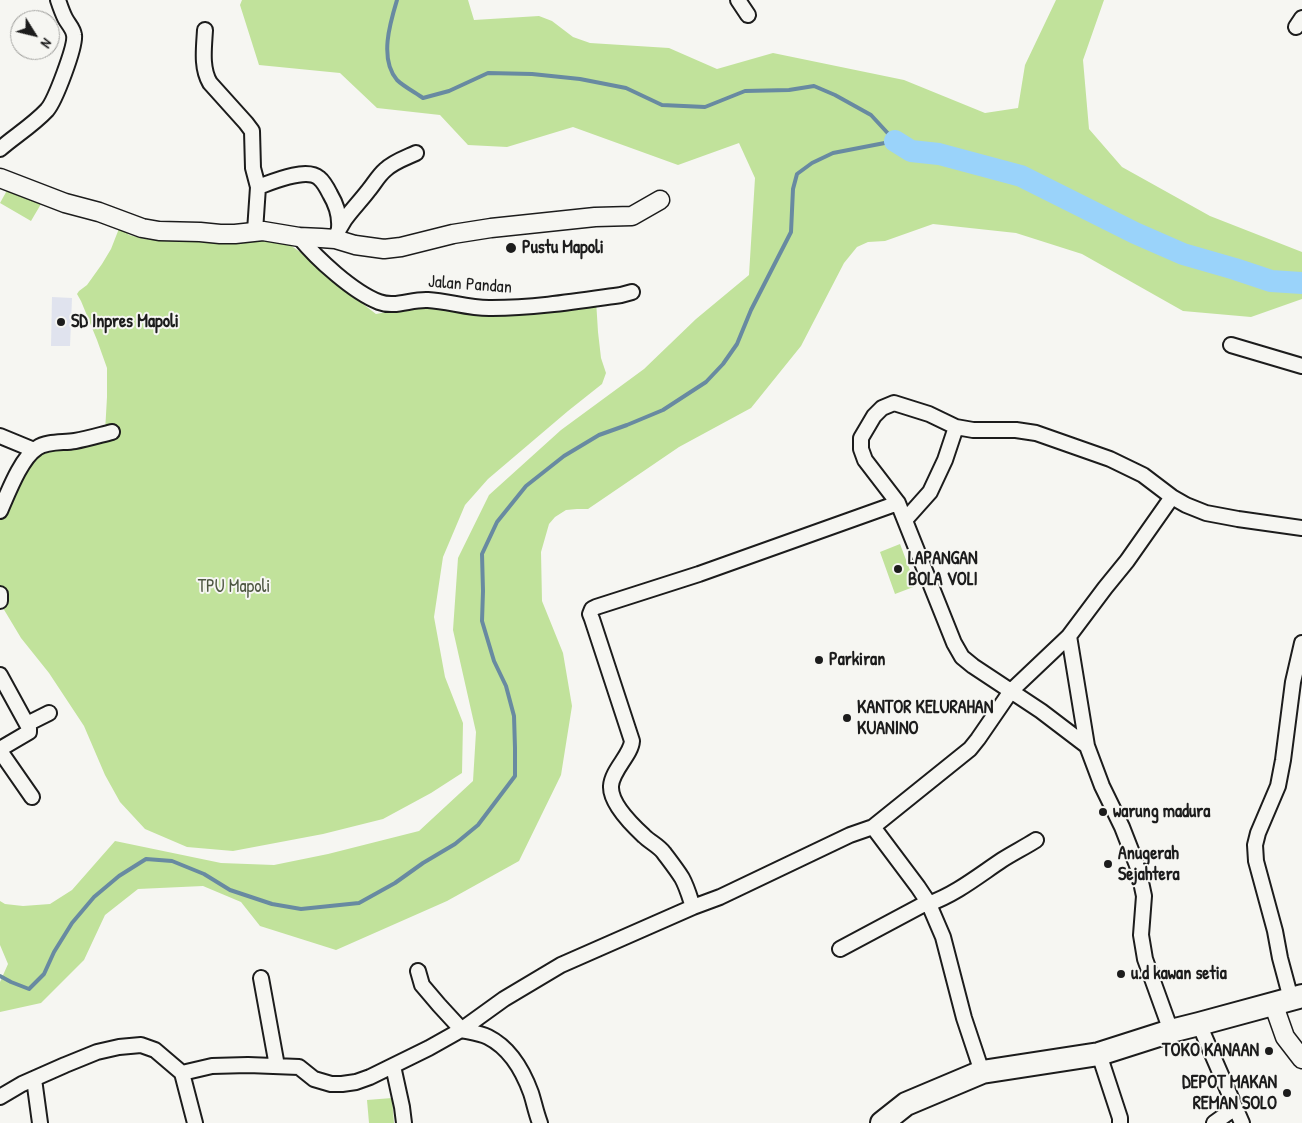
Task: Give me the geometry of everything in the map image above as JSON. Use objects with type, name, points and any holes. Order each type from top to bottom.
[{"type":"main road","points":[[882,1123],[906,1104],[982,1072],[1099,1054],[1170,1030],[1199,1024],[1289,999]]},
{"type":"street","points":[[0,150],[48,109],[66,66],[74,35],[58,0]]},
{"type":"street","points":[[738,0],[748,15]]},
{"type":"street","points":[[205,30],[204,58],[206,76],[252,131],[253,168],[258,186],[256,231]]},
{"type":"street","points":[[0,178],[64,203],[99,212],[142,228],[158,231],[235,234],[263,230],[299,237],[321,238],[337,233],[386,168],[416,153]]},
{"type":"street","points":[[258,186],[308,173],[315,175],[320,178],[334,200],[340,222],[337,233]]},
{"type":"street","points":[[337,233],[355,245],[384,249],[491,228],[595,217],[632,216],[660,200]]},
{"type":"street","name":"Jalan Pandan","points":[[299,237],[310,250],[353,288],[380,303],[393,305],[428,300],[475,308],[491,308],[535,306],[632,292]]},
{"type":"street","points":[[1231,345],[1302,366]]},
{"type":"street","points":[[1087,746],[1041,711],[1011,692],[962,656],[954,643],[898,503],[865,460],[861,449],[861,438],[874,416],[882,408],[894,403],[929,414],[956,427],[973,430],[1016,430],[1036,434],[1110,459],[1143,476],[1186,505],[1206,513],[1238,520],[1302,528]]},
{"type":"street","points":[[905,520],[930,492],[945,460],[956,427]]},
{"type":"street","points":[[0,510],[19,471],[34,450],[44,444],[73,442],[112,432]]},
{"type":"street","points":[[0,436],[34,450]]},
{"type":"street","points":[[182,1072],[212,1066],[299,1067],[318,1081],[331,1084],[356,1082],[393,1066],[462,1030],[504,999],[561,966],[720,897],[850,835],[873,828],[970,749],[1011,692],[1069,636],[1104,588],[1127,561],[1172,497]]},
{"type":"street","points":[[694,907],[682,880],[662,851],[632,824],[612,797],[611,785],[615,774],[631,747],[632,741],[590,614],[592,610],[616,600],[698,574],[898,503]]},
{"type":"street","points":[[0,594],[0,601]]},
{"type":"street","points":[[1069,636],[1087,746],[1102,786],[1122,827],[1138,868],[1144,896],[1141,935],[1144,951],[1170,1030]]},
{"type":"street","points":[[1302,643],[1293,682],[1278,786],[1258,833],[1255,845],[1256,861],[1275,931],[1289,999],[1285,1038],[1302,1059]]},
{"type":"street","points":[[0,675],[29,728],[29,732],[0,750],[32,796]]},
{"type":"street","points":[[27,724],[49,713]]},
{"type":"street","points":[[873,828],[928,903],[943,937],[964,1018],[982,1072]]},
{"type":"street","points":[[840,949],[928,903],[939,900],[958,890],[1036,840]]},
{"type":"street","points":[[418,971],[422,985],[462,1030],[488,1037],[504,1049],[519,1066],[540,1123]]},
{"type":"street","points":[[261,978],[277,1066]]},
{"type":"street","points":[[1199,1024],[1242,1123]]},
{"type":"street","points":[[0,1097],[34,1079],[98,1052],[119,1047],[141,1045],[155,1050],[182,1072],[195,1123]]},
{"type":"street","points":[[1099,1054],[1120,1123]]},
{"type":"street","points":[[393,1066],[404,1123]]},
{"type":"street","points":[[34,1079],[40,1123]]},
{"type":"street","points":[[1214,1123],[1235,1108]]},
{"type":"shaded area","name":"SD Inpres Mapoli","points":[[52,297],[72,298],[70,346],[51,346]]},
{"type":"green space","points":[[242,0],[468,0],[474,20],[539,16],[552,21],[573,37],[590,43],[669,48],[717,69],[773,53],[904,80],[985,113],[1018,108],[1025,65],[1056,0],[1104,0],[1083,60],[1089,129],[1122,167],[1210,216],[1302,252],[1302,299],[1251,317],[1183,311],[1082,254],[1016,233],[933,224],[885,241],[868,242],[857,247],[844,263],[801,346],[751,408],[679,447],[588,509],[566,510],[555,517],[549,524],[541,552],[542,601],[563,653],[572,706],[561,775],[519,861],[447,901],[336,950],[260,926],[241,902],[203,886],[138,889],[105,915],[84,960],[41,1003],[0,1012],[0,982],[8,964],[0,945],[0,901],[5,904],[23,906],[50,904],[72,890],[115,841],[221,863],[274,865],[328,854],[419,831],[473,781],[476,732],[453,630],[458,558],[489,495],[561,430],[644,369],[696,319],[749,275],[755,178],[739,143],[678,165],[573,127],[507,147],[468,145],[440,115],[377,108],[340,73],[259,65],[240,5]]},
{"type":"green space","points":[[10,185],[41,204],[31,221],[0,203]]},
{"type":"green space","name":"TPU Mapoli","points":[[120,226],[129,235],[145,239],[215,243],[268,240],[286,242],[314,262],[329,278],[376,314],[418,306],[541,312],[566,310],[596,300],[601,358],[606,373],[602,384],[488,479],[465,505],[443,557],[434,617],[445,677],[463,723],[462,773],[431,793],[383,819],[323,834],[233,851],[187,847],[145,829],[120,802],[105,775],[84,726],[49,673],[21,638],[3,608],[0,598],[0,513],[24,462],[105,432],[107,368],[77,294],[87,285],[102,264],[111,249]]},
{"type":"green space","name":"LAPANGAN BOLA VOLI","points":[[900,544],[916,586],[895,594],[880,552]]},
{"type":"green space","points":[[392,1098],[394,1123],[369,1123],[367,1100]]},
{"type":"waterway","points":[[397,0],[389,30],[388,62],[397,80],[423,98],[449,91],[488,73],[532,74],[580,79],[626,88],[662,105],[705,107],[745,91],[789,90],[814,86],[835,95],[871,115],[895,141]]},
{"type":"waterway","points":[[0,976],[29,989],[44,974],[54,952],[72,923],[94,897],[119,876],[146,859],[172,861],[204,874],[230,890],[272,904],[301,909],[359,903],[395,883],[423,863],[455,844],[478,825],[515,776],[514,716],[506,686],[494,661],[482,621],[482,554],[497,522],[526,486],[564,456],[599,435],[663,410],[706,382],[723,364],[737,344],[751,310],[791,232],[793,189],[797,174],[812,163],[833,153],[895,141]]},
{"type":"waterway","points":[[895,141],[911,151],[939,154],[1021,176],[1135,233],[1183,254],[1271,281],[1302,283]]},
{"type":"place","name":"Pustu Mapoli","points":[[511,248]]},
{"type":"place","name":"SD Inpres Mapoli","points":[[61,322]]},
{"type":"place","name":"LAPANGAN BOLA VOLI","points":[[898,569]]},
{"type":"place","name":"Parkiran","points":[[819,660]]},
{"type":"place","name":"KANTOR KELURAHAN KUANINO","points":[[847,718]]},
{"type":"place","name":"warung madura","points":[[1103,812]]},
{"type":"place","name":"Anugerah Sejahtera","points":[[1108,864]]},
{"type":"place","name":"u.d kawan setia","points":[[1121,974]]},
{"type":"place","name":"TOKO KANAAN","points":[[1269,1051]]},
{"type":"place","name":"DEPOT MAKAN REMAN SOLO","points":[[1287,1093]]}]
